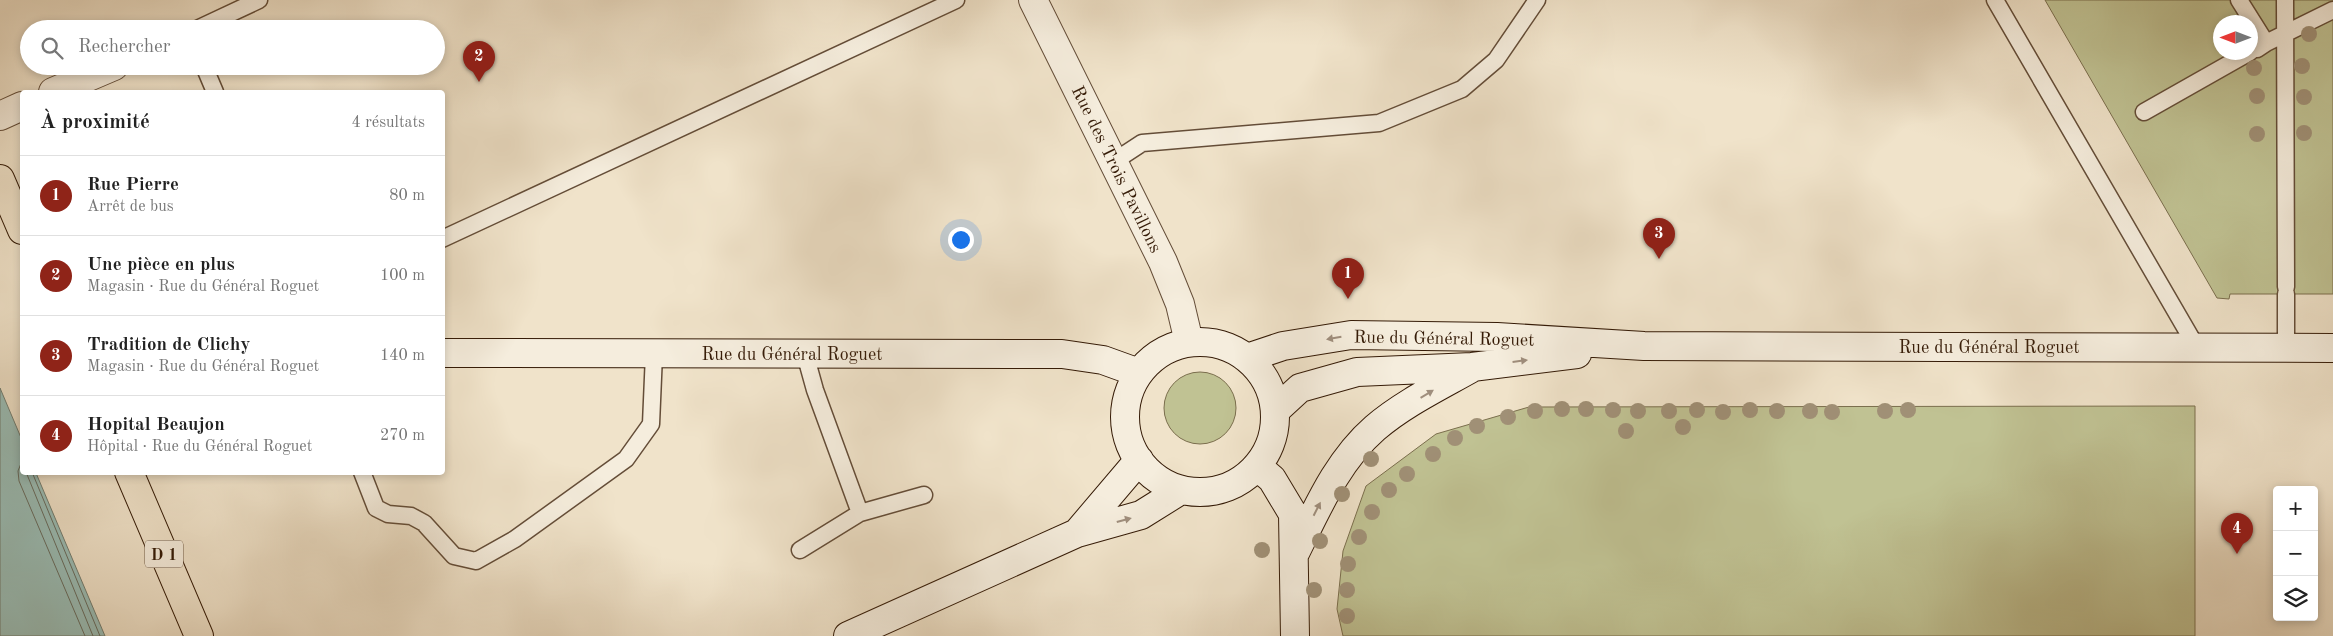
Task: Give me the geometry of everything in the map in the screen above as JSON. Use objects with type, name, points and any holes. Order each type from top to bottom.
[{"type":"main road","name":"Rue des Trois Pavillons","points":[[1033,0],[1163,262],[1180,304],[1189,342]]},
{"type":"main road","points":[[58,90],[93,75]]},
{"type":"main road","points":[[0,116],[20,107]]},
{"type":"main road","points":[[0,179],[20,225]]},
{"type":"main road","name":"Rue du Général Roguet","points":[[1247,358],[1283,346],[1352,334],[1497,337],[1644,346],[2333,348]]},
{"type":"main road","points":[[1189,342],[1211,342],[1233,349],[1247,358],[1266,380],[1275,411],[1267,452],[1258,466],[1227,488],[1208,492],[1182,490],[1157,479],[1138,460],[1129,442],[1124,416],[1127,397],[1138,373],[1160,353],[1189,342]]},
{"type":"main road","name":"Rue du Général Roguet","points":[[1275,411],[1300,388],[1357,372],[1472,367],[1644,346]]},
{"type":"main road","name":"Rue du Général Roguet","points":[[445,354],[1062,354],[1103,360],[1138,373]]},
{"type":"main road","points":[[1295,553],[1327,488],[1346,460],[1375,428],[1472,367]]},
{"type":"main road","points":[[1077,532],[1138,460]]},
{"type":"main road","points":[[1258,466],[1272,479],[1293,514],[1295,636]]},
{"type":"main road","name":"D 1","points":[[130,475],[199,636]]},
{"type":"main road","points":[[848,636],[1077,532],[1141,515],[1182,490]]},
{"type":"lane","points":[[216,20],[259,0]]},
{"type":"lane","points":[[445,238],[956,0]]},
{"type":"lane","points":[[1113,162],[1142,143],[1379,124],[1462,89],[1496,60],[1537,0]]},
{"type":"lane","points":[[1995,0],[2197,348]]},
{"type":"lane","points":[[2239,0],[2266,43]]},
{"type":"lane","points":[[2285,0],[2286,348]]},
{"type":"lane","points":[[2258,48],[2333,10]]},
{"type":"lane","points":[[2144,112],[2236,60]]},
{"type":"lane","points":[[208,75],[214,90]]},
{"type":"lane","points":[[363,475],[376,508],[388,514],[411,516],[424,523],[454,556],[476,561],[515,539],[626,459],[651,424],[654,354]]},
{"type":"lane","points":[[804,354],[815,390],[860,513]]},
{"type":"lane","points":[[800,550],[860,513],[924,495]]},
{"type":"green space","points":[[2045,0],[2333,0],[2333,294],[2230,294],[2229,299],[2217,298]]},
{"type":"green space","points":[[1200,372],[1220,378],[1230,388],[1236,408],[1230,428],[1220,438],[1200,444],[1180,438],[1170,428],[1164,408],[1170,388],[1180,378]]},
{"type":"green space","points":[[2195,406],[2195,636],[1343,636],[1337,609],[1343,551],[1366,486],[1436,434],[1529,407]]},
{"type":"water","points":[[0,388],[20,435],[20,475],[37,475],[105,636],[0,636]]},
{"type":"place","name":"Une pièce en plus","points":[[479,82]]},
{"type":"place","name":"Tradition de Clichy","points":[[1659,259]]},
{"type":"place","name":"Rue Pierre","points":[[1348,299]]},
{"type":"place","name":"Hopital Beaujon","points":[[2237,554]]}]
